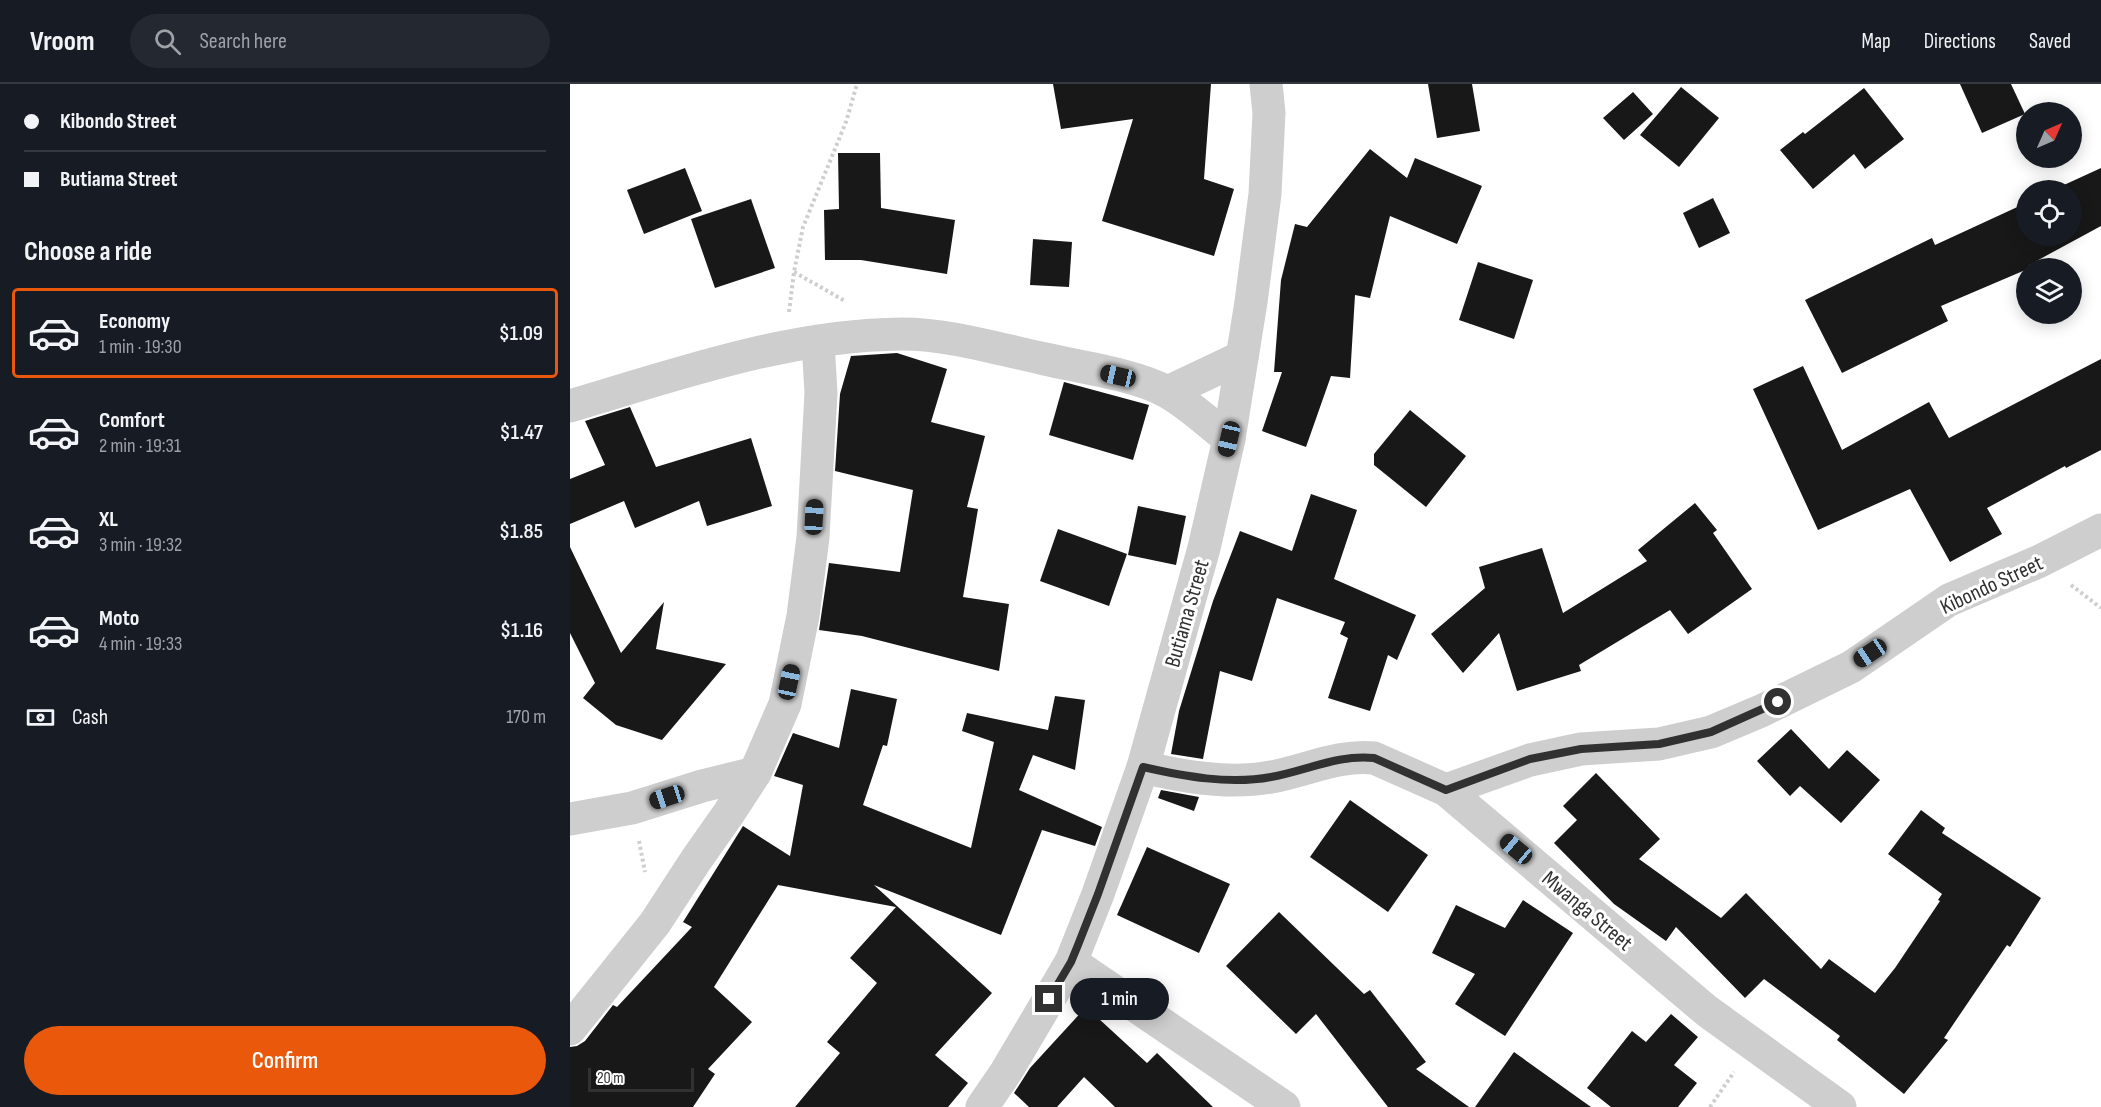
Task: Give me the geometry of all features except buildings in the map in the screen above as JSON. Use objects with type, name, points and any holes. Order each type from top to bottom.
[{"type":"street","name":"Butiama Street","points":[[982,1107],[1006,1072],[1071,962],[1143,767],[1204,548],[1229,439],[1265,194],[1269,113],[1266,84]]},
{"type":"street","points":[[570,406],[782,347],[855,337],[903,334],[951,338],[1138,381],[1168,392],[1229,439]]},
{"type":"street","points":[[570,1029],[655,923],[755,773],[785,704],[803,616],[813,537],[820,393],[818,342]]},
{"type":"street","points":[[1168,392],[1242,357]]},
{"type":"street","name":"Kibondo Street","points":[[1446,790],[1530,759],[1581,749],[1659,744],[1711,732],[1761,711],[1851,667],[1949,600],[2040,561],[2101,530]]},
{"type":"street","name":"Mwanga Street","points":[[1143,767],[1195,777],[1261,779],[1322,764],[1363,757],[1374,758],[1446,790],[1707,1011],[1840,1107]]},
{"type":"street","points":[[570,819],[632,808],[702,786],[755,773]]},
{"type":"street","points":[[1071,962],[1284,1107]]},
{"type":"path","points":[[782,347],[803,227],[846,122],[858,84]]},
{"type":"path","points":[[632,808],[655,923]]},
{"type":"path","points":[[1710,1107],[1753,1045]]},
{"type":"route","points":[[1049,999],[1071,962],[1078,945],[1143,767],[1195,777],[1261,779],[1349,758],[1363,757],[1374,758],[1446,790],[1530,759],[1581,749],[1659,744],[1711,732],[1778,702]]}]
